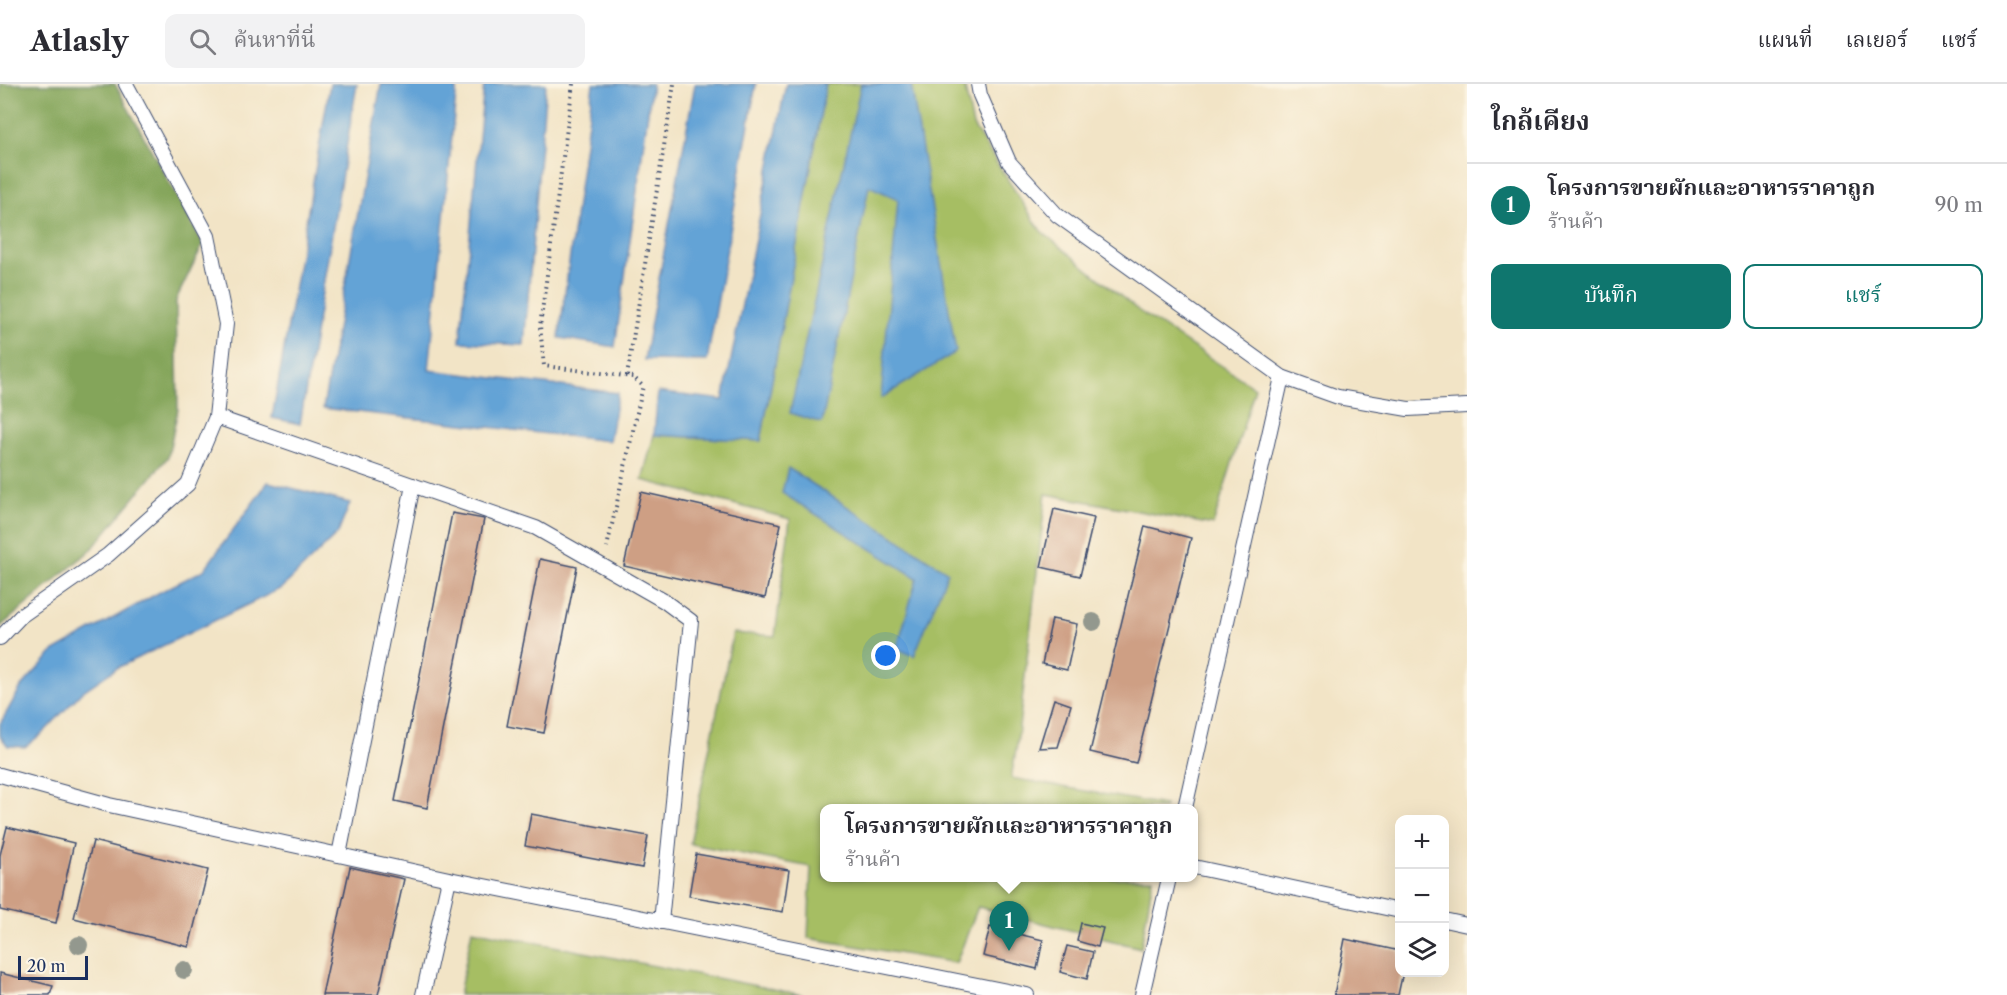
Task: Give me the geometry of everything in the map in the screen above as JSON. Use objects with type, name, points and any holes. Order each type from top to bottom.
[{"type":"lane","points":[[0,638],[21,616],[108,555],[188,484],[216,417],[226,324],[208,236],[126,84]]},
{"type":"lane","points":[[978,84],[980,95],[1009,162],[1057,214],[1282,376],[1338,397],[1408,409],[1467,406]]},
{"type":"lane","points":[[1186,804],[1282,376]]},
{"type":"lane","points":[[216,417],[536,528],[664,601],[691,621],[661,921]]},
{"type":"lane","points":[[339,855],[413,485]]},
{"type":"lane","points":[[0,775],[109,805],[449,879],[1027,995]]},
{"type":"lane","points":[[1198,868],[1395,910]]},
{"type":"lane","points":[[423,995],[449,879]]},
{"type":"lane","points":[[1143,995],[1168,882]]},
{"type":"lane","points":[[1449,921],[1467,925]]},
{"type":"path","points":[[573,84],[540,326],[544,366],[633,377],[643,386],[602,566]]},
{"type":"path","points":[[627,376],[674,84]]},
{"type":"green space","points":[[0,84],[115,84],[203,244],[176,300],[178,409],[168,457],[92,549],[0,627]]},
{"type":"green space","points":[[826,84],[964,84],[973,126],[1041,231],[1139,311],[1255,388],[1213,525],[1046,494],[1017,745],[1011,778],[1159,804],[820,804],[820,882],[1152,882],[1141,948],[978,907],[956,963],[808,938],[811,867],[690,844],[733,633],[775,636],[790,519],[642,480],[654,435],[761,441]]},
{"type":"green space","points":[[472,930],[803,995],[459,995]]},
{"type":"water","points":[[330,84],[357,84],[300,424],[272,418]]},
{"type":"water","points":[[381,84],[457,84],[429,370],[618,393],[609,441],[323,408]]},
{"type":"water","points":[[484,84],[546,84],[524,345],[460,342]]},
{"type":"water","points":[[593,84],[652,84],[615,347],[559,338]]},
{"type":"water","points":[[695,84],[756,84],[707,361],[644,360]]},
{"type":"water","points":[[786,84],[826,84],[761,441],[654,435],[658,392],[723,400]]},
{"type":"water","points":[[861,84],[911,84],[956,352],[881,398],[898,199],[869,186],[822,423],[790,413]]},
{"type":"water","points":[[788,468],[948,572],[914,656],[897,648],[917,578],[782,493]]},
{"type":"water","points":[[268,482],[350,503],[338,533],[282,588],[117,668],[82,692],[44,732],[25,747],[8,746],[0,736],[0,724],[21,687],[54,651],[204,570]]},
{"type":"building","points":[[641,492],[781,524],[765,598],[624,566]]},
{"type":"building","points":[[1054,509],[1094,518],[1080,576],[1041,567]]},
{"type":"building","points":[[452,513],[484,519],[427,808],[395,801]]},
{"type":"building","points":[[1145,526],[1191,538],[1136,763],[1090,752]]},
{"type":"building","points":[[540,559],[577,567],[544,733],[507,726]]},
{"type":"building","points":[[1052,619],[1077,624],[1067,670],[1042,664]]},
{"type":"building","points":[[1054,699],[1071,705],[1058,747],[1039,748]]},
{"type":"building","points":[[531,814],[648,836],[642,868],[525,846]]},
{"type":"building","points":[[7,827],[74,843],[56,923],[0,910],[0,855]]},
{"type":"building","points":[[93,841],[208,870],[189,947],[74,918]]},
{"type":"building","points":[[696,854],[789,870],[783,912],[689,896]]},
{"type":"building","points":[[350,867],[404,879],[378,995],[322,995]]},
{"type":"building","points":[[1081,923],[1103,928],[1098,947],[1077,941]]},
{"type":"building","points":[[990,927],[1043,940],[1037,969],[983,956]]},
{"type":"building","points":[[1345,939],[1395,950],[1395,977],[1402,977],[1398,995],[1334,995]]},
{"type":"building","points":[[1067,946],[1093,952],[1087,979],[1060,972]]},
{"type":"building","points":[[0,973],[53,986],[50,995],[0,995]]},
{"type":"place","name":"โครงการขายผักและอาหารราคาถูก","points":[[1009,951]]}]
